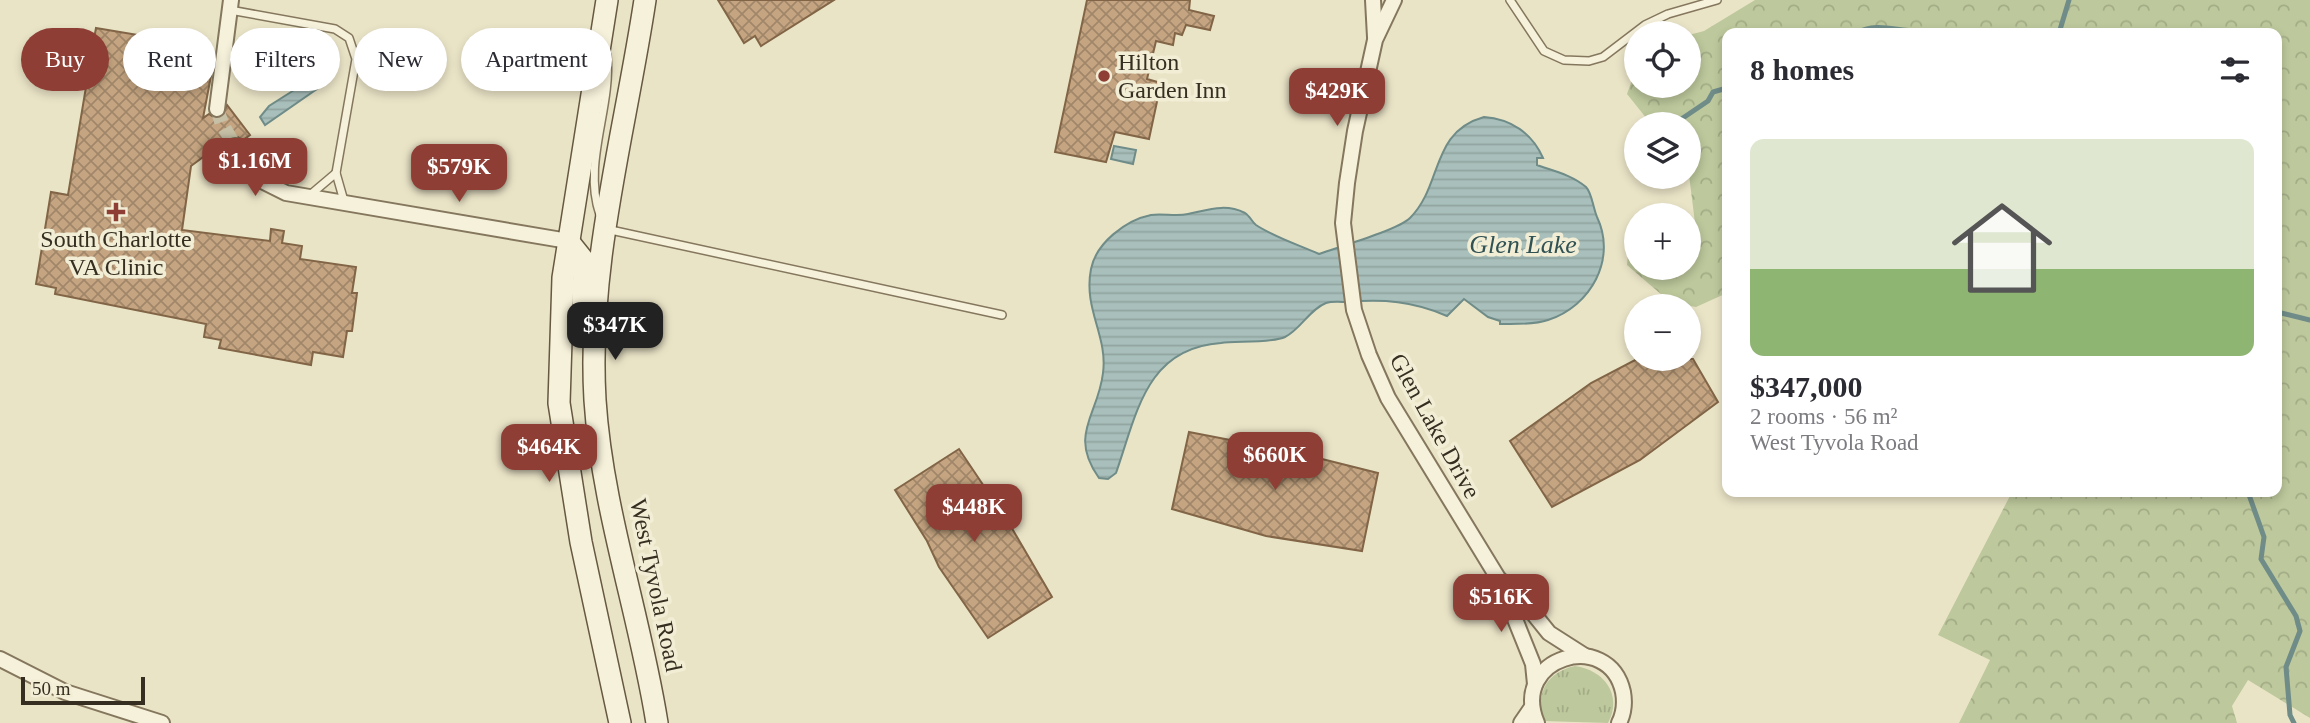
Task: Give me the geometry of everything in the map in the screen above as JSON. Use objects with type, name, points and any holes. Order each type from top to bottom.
[{"type":"main road","name":"West Tyvola Road","points":[[645,0],[605,228],[595,313],[595,402],[617,532],[657,723]]},
{"type":"main road","points":[[605,10],[563,278],[559,403],[581,542],[620,723]]},
{"type":"main road","points":[[568,241],[584,261],[580,362],[595,402]]},
{"type":"street","name":"Glen Lake Drive","points":[[1373,0],[1375,40]]},
{"type":"street","name":"Glen Lake Drive","points":[[1394,0],[1375,40],[1355,131],[1343,223],[1350,287],[1364,343],[1388,398],[1498,578],[1532,664],[1535,684]]},
{"type":"street","points":[[217,109],[230,5]]},
{"type":"street","points":[[235,146],[254,173],[269,187],[286,193],[568,241]]},
{"type":"street","name":"Glen Lake Drive","points":[[1498,578],[1528,607],[1549,633],[1613,670],[1622,684],[1625,700],[1619,723]]},
{"type":"street","points":[[1537,723],[1532,707],[1535,684],[1542,672],[1553,662],[1568,656],[1585,656]]},
{"type":"street","points":[[0,659],[65,692],[162,723]]},
{"type":"street","points":[[1521,723],[1532,707]]},
{"type":"lane","points":[[1510,0],[1544,51],[1564,60],[1589,61],[1603,57],[1645,25],[1668,14],[1717,0]]},
{"type":"lane","points":[[230,5],[335,29],[349,38],[356,59],[336,173],[344,201]]},
{"type":"lane","points":[[605,10],[608,75],[592,175],[593,195],[605,228],[1002,315]]},
{"type":"lane","points":[[309,196],[336,173]]},
{"type":"green space","points":[[1755,0],[2310,0],[2310,718],[2248,680],[2232,706],[2237,723],[1959,723],[1990,660],[1938,635],[2009,497],[2282,497],[2282,28],[1722,28],[1722,295],[1701,305],[1701,294],[1661,294],[1644,280],[1701,280],[1701,203],[1692,203],[1691,189],[1701,189],[1701,112],[1641,112],[1630,98],[1701,98],[1701,32]]},
{"type":"green space","points":[[1575,666],[1595,673],[1608,686],[1613,703],[1608,723],[1543,721],[1541,701],[1546,685],[1557,673]]},
{"type":"water","points":[[293,91],[314,91],[265,125],[260,117],[269,106]]},
{"type":"water","name":"Glen Lake","points":[[1484,117],[1512,124],[1520,129],[1533,141],[1543,158],[1537,158],[1537,165],[1575,179],[1590,193],[1604,249],[1596,279],[1577,304],[1543,322],[1500,324],[1500,321],[1488,317],[1464,299],[1447,316],[1398,302],[1331,302],[1320,306],[1285,337],[1196,348],[1176,357],[1160,371],[1148,387],[1116,473],[1108,479],[1099,478],[1090,463],[1085,437],[1100,388],[1104,360],[1089,283],[1094,259],[1114,234],[1122,227],[1151,215],[1183,215],[1230,208],[1245,213],[1256,225],[1271,233],[1319,254],[1381,233],[1410,218],[1428,190],[1439,161],[1454,134],[1467,124]]},
{"type":"water","points":[[1114,146],[1136,150],[1133,164],[1111,159]]},
{"type":"building","points":[[718,0],[834,0],[761,46],[755,36],[744,43]]},
{"type":"building","name":"Hilton Garden Inn","points":[[1087,0],[1190,0],[1189,10],[1214,16],[1210,30],[1186,25],[1182,35],[1175,33],[1173,45],[1156,41],[1147,79],[1161,83],[1149,139],[1115,132],[1106,162],[1055,152]]},
{"type":"building","name":"South Charlotte VA Clinic","points":[[109,30],[123,32],[123,91],[208,91],[203,118],[209,114],[221,118],[227,105],[250,135],[243,140],[238,137],[230,138],[226,143],[227,152],[216,160],[210,152],[191,166],[182,230],[270,241],[271,229],[284,231],[282,243],[302,246],[300,259],[356,267],[352,293],[357,293],[352,331],[347,331],[343,357],[313,352],[311,365],[219,348],[221,340],[204,337],[206,324],[55,294],[56,288],[36,284],[51,192],[68,195],[85,91],[109,91]]},
{"type":"building","points":[[1624,366],[1624,371],[1700,371],[1718,402],[1640,460],[1552,507],[1510,441],[1591,383]]},
{"type":"building","points":[[1189,432],[1251,444],[1289,446],[1322,459],[1378,473],[1362,551],[1266,536],[1172,509]]},
{"type":"building","points":[[959,449],[1010,525],[1052,597],[988,638],[939,567],[927,541],[895,490]]},
{"type":"waterway","points":[[2061,28],[2069,0]]},
{"type":"waterway","points":[[1871,28],[1879,28]]},
{"type":"waterway","points":[[1692,112],[1708,101],[1713,92],[1722,89]]},
{"type":"waterway","points":[[2282,313],[2310,320]]},
{"type":"waterway","points":[[2250,497],[2264,537],[2261,559],[2296,616],[2300,631],[2286,667],[2290,715],[2294,723]]},
{"type":"tunnel","points":[[217,109],[235,146]]},
{"type":"place","name":"Hilton Garden Inn","points":[[1104,76]]},
{"type":"place","name":"South Charlotte VA Clinic","points":[[116,212]]}]
